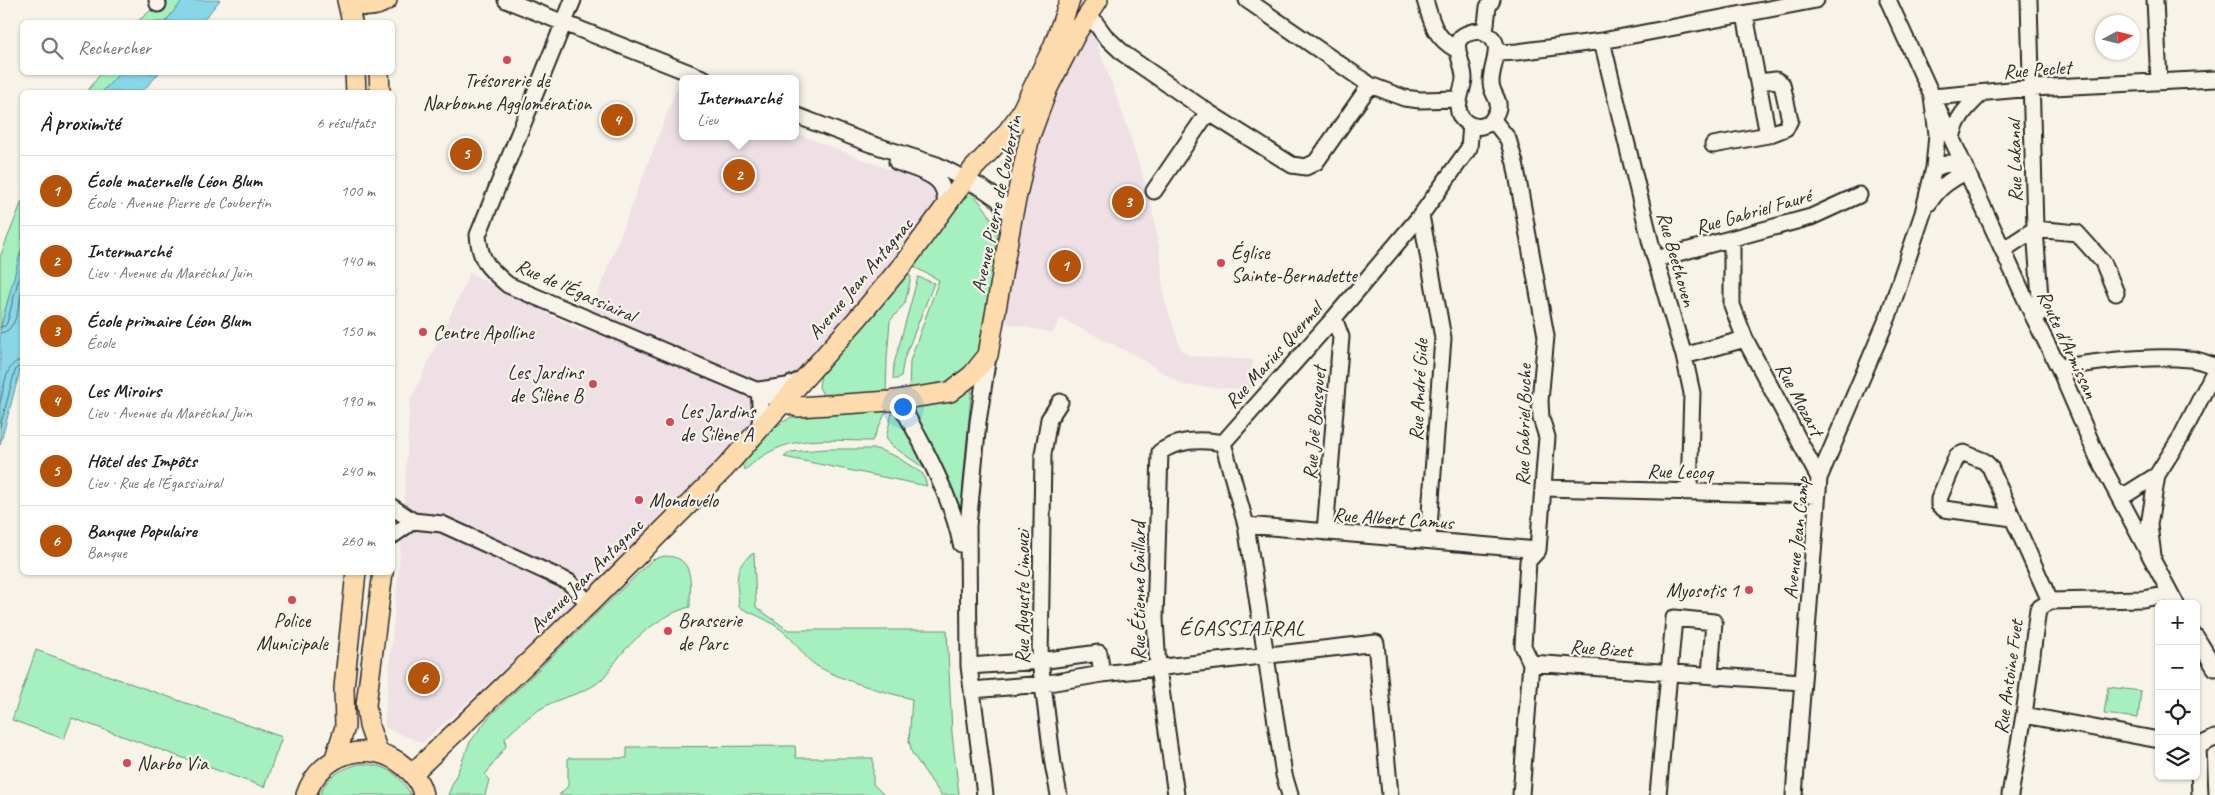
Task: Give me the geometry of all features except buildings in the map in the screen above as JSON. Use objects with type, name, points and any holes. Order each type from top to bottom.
[{"type":"main road","points":[[347,0],[364,7],[385,1]]},
{"type":"main road","points":[[347,0],[352,20]]},
{"type":"main road","name":"Avenue Jean Antagnac","points":[[413,774],[589,604],[725,468],[904,263],[945,209],[964,178],[1003,137],[1019,116],[1053,47],[1070,0]]},
{"type":"main road","points":[[379,20],[385,1]]},
{"type":"main road","name":"Avenue Pierre de Coubertin","points":[[898,400],[950,392],[972,375],[988,355],[1012,218],[1030,136],[1048,88],[1077,32],[1094,7]]},
{"type":"main road","points":[[355,75],[356,90]]},
{"type":"main road","points":[[379,75],[380,90]]},
{"type":"main road","points":[[810,372],[813,387],[818,398],[831,405]]},
{"type":"main road","points":[[784,402],[798,407],[898,400]]},
{"type":"main road","points":[[335,758],[345,727],[344,688],[356,575]]},
{"type":"main road","points":[[378,752],[369,726],[366,705],[383,575]]},
{"type":"main road","points":[[306,795],[314,778],[335,758],[363,750],[378,752],[397,760],[413,774],[424,795]]},
{"type":"street","points":[[506,0],[695,75]]},
{"type":"street","name":"Rue de l'Égassiairal","points":[[574,0],[478,235],[480,250],[488,269],[508,284],[784,402]]},
{"type":"street","points":[[1247,0],[1370,85],[1404,98],[1420,100],[1459,99]]},
{"type":"street","points":[[1425,0],[1434,29],[1446,44],[1456,50]]},
{"type":"street","points":[[1484,33],[1488,7],[1492,0]]},
{"type":"street","points":[[1497,53],[1602,42],[1816,0]]},
{"type":"street","name":"Route d'Armissan","points":[[1888,0],[2035,320],[2059,368],[2097,456],[2173,599]]},
{"type":"street","name":"Rue Lakanal","points":[[2030,0],[2035,229],[2041,310],[2035,320]]},
{"type":"street","points":[[2155,0],[2159,82]]},
{"type":"street","points":[[1094,7],[1105,36],[1124,54],[1208,112],[1292,165],[1306,167],[1316,162],[1370,85]]},
{"type":"street","points":[[1745,15],[1768,135]]},
{"type":"street","points":[[1479,32],[1484,33],[1492,39],[1497,53],[1491,70],[1491,88],[1496,96],[1499,107],[1493,120],[1482,126],[1471,125],[1460,115],[1459,99],[1463,89],[1464,71],[1456,50],[1458,44],[1466,35],[1479,32]]},
{"type":"street","name":"Rue Beethoven","points":[[1602,42],[1656,259],[1684,356],[1692,393],[1689,491]]},
{"type":"street","name":"Rue Peclet","points":[[1932,97],[2033,88],[2215,79]]},
{"type":"street","points":[[1713,145],[1768,135],[1786,128],[1790,120],[1782,84],[1776,80],[1759,82]]},
{"type":"street","name":"Rue Peclet","points":[[1952,139],[1954,125],[1970,104],[1982,93]]},
{"type":"street","name":"Avenue Jean Camp","points":[[1794,795],[1819,478],[1888,317],[1923,213],[1934,168],[1937,134],[1932,97]]},
{"type":"street","points":[[1154,191],[1208,112]]},
{"type":"street","points":[[799,117],[868,143],[938,165],[964,178],[998,199],[1012,218]]},
{"type":"street","name":"Rue Gabriel Buche","points":[[1493,120],[1508,139],[1515,163],[1546,336],[1540,401],[1541,418],[1547,437],[1538,550],[1528,562],[1523,646],[1531,663],[1521,795]]},
{"type":"street","name":"Rue Marius Quermel","points":[[1223,443],[1334,318],[1421,215],[1469,148],[1471,125]]},
{"type":"street","points":[[868,143],[892,160],[935,177],[946,194],[945,209]]},
{"type":"street","points":[[1934,168],[1950,163],[1967,172]]},
{"type":"street","name":"Avenue Jean Camp","points":[[1923,213],[1935,192],[1947,181],[1967,172]]},
{"type":"street","name":"Rue Gabriel Fauré","points":[[1656,259],[1811,218],[1859,195]]},
{"type":"street","name":"Rue André Gide","points":[[1421,215],[1443,338],[1428,540]]},
{"type":"street","points":[[2003,250],[2035,229],[2076,233],[2103,262],[2116,293]]},
{"type":"street","name":"Rue Mozart","points":[[1732,240],[1732,305],[1745,339],[1819,478]]},
{"type":"street","name":"Rue Joë Bousquet","points":[[1325,532],[1341,337],[1334,318]]},
{"type":"street","points":[[1684,356],[1745,339]]},
{"type":"street","name":"Avenue Pierre de Coubertin","points":[[985,795],[969,666],[968,526],[978,422],[988,355]]},
{"type":"street","points":[[2059,368],[2092,363],[2165,358],[2191,359],[2215,368],[2181,437],[2157,475],[2150,526],[2154,565]]},
{"type":"street","points":[[758,430],[761,418],[759,390],[787,386],[810,372]]},
{"type":"street","name":"Avenue Pierre de Coubertin","points":[[898,400],[924,449],[958,526],[969,590]]},
{"type":"street","name":"Rue Auguste Limouzi","points":[[1058,795],[1040,661],[1043,454],[1049,418],[1060,402]]},
{"type":"street","name":"Rue Étienne Gaillard","points":[[1176,795],[1158,668],[1155,619],[1160,452],[1171,444],[1202,439],[1223,443]]},
{"type":"street","points":[[1223,443],[1246,525],[1284,775],[1290,795]]},
{"type":"street","points":[[2013,518],[1944,508],[1939,505],[1939,499],[1957,456],[1964,453],[1984,461],[1990,468],[2013,518],[2050,601],[2173,599]]},
{"type":"street","points":[[2116,492],[2128,494],[2157,475]]},
{"type":"street","name":"Rue Lecoq","points":[[1543,488],[1817,495]]},
{"type":"street","points":[[395,509],[414,521],[442,524],[569,582],[589,604]]},
{"type":"street","points":[[395,534],[414,521]]},
{"type":"street","name":"Rue Albert Camus","points":[[1246,525],[1538,550]]},
{"type":"street","name":"Rue Antoine Fuet","points":[[2010,795],[2024,715],[2038,609],[2050,601]]},
{"type":"street","points":[[1658,795],[1674,618],[1714,622],[1710,675]]},
{"type":"street","points":[[972,690],[1043,684],[1102,674],[1376,644],[1390,795]]},
{"type":"street","points":[[2200,644],[2215,668]]},
{"type":"street","points":[[969,666],[1040,661],[1099,654],[1102,674]]},
{"type":"street","name":"Rue Bizet","points":[[1531,663],[1802,682]]},
{"type":"street","points":[[2024,715],[2155,739]]},
{"type":"street","points":[[2200,746],[2215,738]]},
{"type":"street","points":[[2199,780],[2200,795]]},
{"type":"shaded area","points":[[1091,28],[1124,117],[1150,200],[1160,251],[1164,298],[1181,350],[1190,356],[1253,360],[1251,390],[1183,385],[1138,357],[1060,318],[1053,333],[1002,322],[1026,197],[1045,115],[1068,64]]},
{"type":"shaded area","points":[[677,88],[679,89],[679,140],[799,140],[799,135],[929,185],[934,192],[936,208],[803,372],[623,563],[422,743],[384,727],[403,519],[410,401],[470,273],[583,332]]},
{"type":"green space","points":[[163,0],[183,0],[167,20],[139,20]]},
{"type":"green space","points":[[100,75],[118,75],[104,90],[88,90]]},
{"type":"green space","points":[[966,188],[988,213],[996,228],[1001,244],[981,355],[950,387],[909,393],[910,361],[939,280],[914,267]]},
{"type":"green space","points":[[20,206],[20,255],[0,330],[0,257]]},
{"type":"green space","points":[[905,270],[911,277],[905,303],[890,321],[886,396],[824,397],[819,387],[821,372]]},
{"type":"green space","points":[[918,277],[934,283],[904,359],[901,376],[893,379],[894,364]]},
{"type":"green space","points":[[972,384],[963,485],[963,521],[903,405]]},
{"type":"green space","points":[[893,408],[907,429],[928,471],[891,445],[886,438]]},
{"type":"green space","points":[[887,410],[872,441],[804,441],[775,449],[745,470],[741,462],[776,426],[790,418],[811,412]]},
{"type":"green space","points":[[826,449],[877,449],[897,457],[923,474],[927,486],[784,457],[790,452]]},
{"type":"green space","points":[[754,553],[756,607],[788,630],[947,630],[952,733],[959,795],[941,795],[912,753],[909,741],[912,699],[851,681],[828,672],[809,660],[783,631],[765,619],[739,607],[737,577],[742,564]]},
{"type":"green space","points":[[664,556],[674,557],[682,561],[686,566],[690,581],[690,607],[660,620],[642,634],[626,649],[606,675],[596,684],[544,707],[528,717],[505,738],[506,746],[485,775],[489,780],[485,795],[448,795],[470,742],[489,717],[652,560]]},
{"type":"green space","points":[[36,650],[282,737],[264,787],[72,718],[64,739],[12,720]]},
{"type":"green space","points":[[2108,687],[2141,691],[2138,718],[2104,714]]},
{"type":"green space","points":[[795,746],[796,758],[873,758],[873,784],[884,795],[559,795],[568,786],[568,758],[627,758],[627,747]]},
{"type":"green space","points":[[359,764],[368,764],[390,771],[401,780],[411,795],[320,795],[326,783],[335,774]]},
{"type":"water","points":[[183,0],[220,0],[204,20],[167,20]]},
{"type":"water","points":[[118,75],[157,75],[144,90],[104,90]]},
{"type":"water","points":[[20,255],[20,370],[0,445],[0,330]]},
{"type":"place","name":"Trésorerie de Narbonne Agglomération","points":[[507,60]]},
{"type":"place","name":"Les Miroirs","points":[[617,120]]},
{"type":"place","name":"Hôtel des Impôts","points":[[466,154]]},
{"type":"place","name":"Intermarché","points":[[739,175]]},
{"type":"place","name":"École primaire Léon Blum","points":[[1128,202]]},
{"type":"place","name":"Église Sainte-Bernadette","points":[[1221,263]]},
{"type":"place","name":"École maternelle Léon Blum","points":[[1065,266]]},
{"type":"place","name":"Centre Apolline","points":[[423,332]]},
{"type":"place","name":"Les Jardins de Silène B","points":[[593,384]]},
{"type":"place","name":"Les Jardins de Silène A","points":[[670,422]]},
{"type":"place","name":"Mondovélo","points":[[639,500]]},
{"type":"place","name":"Myosotis 1","points":[[1749,590]]},
{"type":"place","name":"Police Municipale","points":[[292,600]]},
{"type":"place","name":"Brasserie de Parc","points":[[668,631]]},
{"type":"place","name":"Banque Populaire","points":[[424,678]]},
{"type":"place","name":"Narbo Via","points":[[127,763]]},
{"type":"district","name":"ÉGASSIAIRAL","points":[[1242,627]]}]
